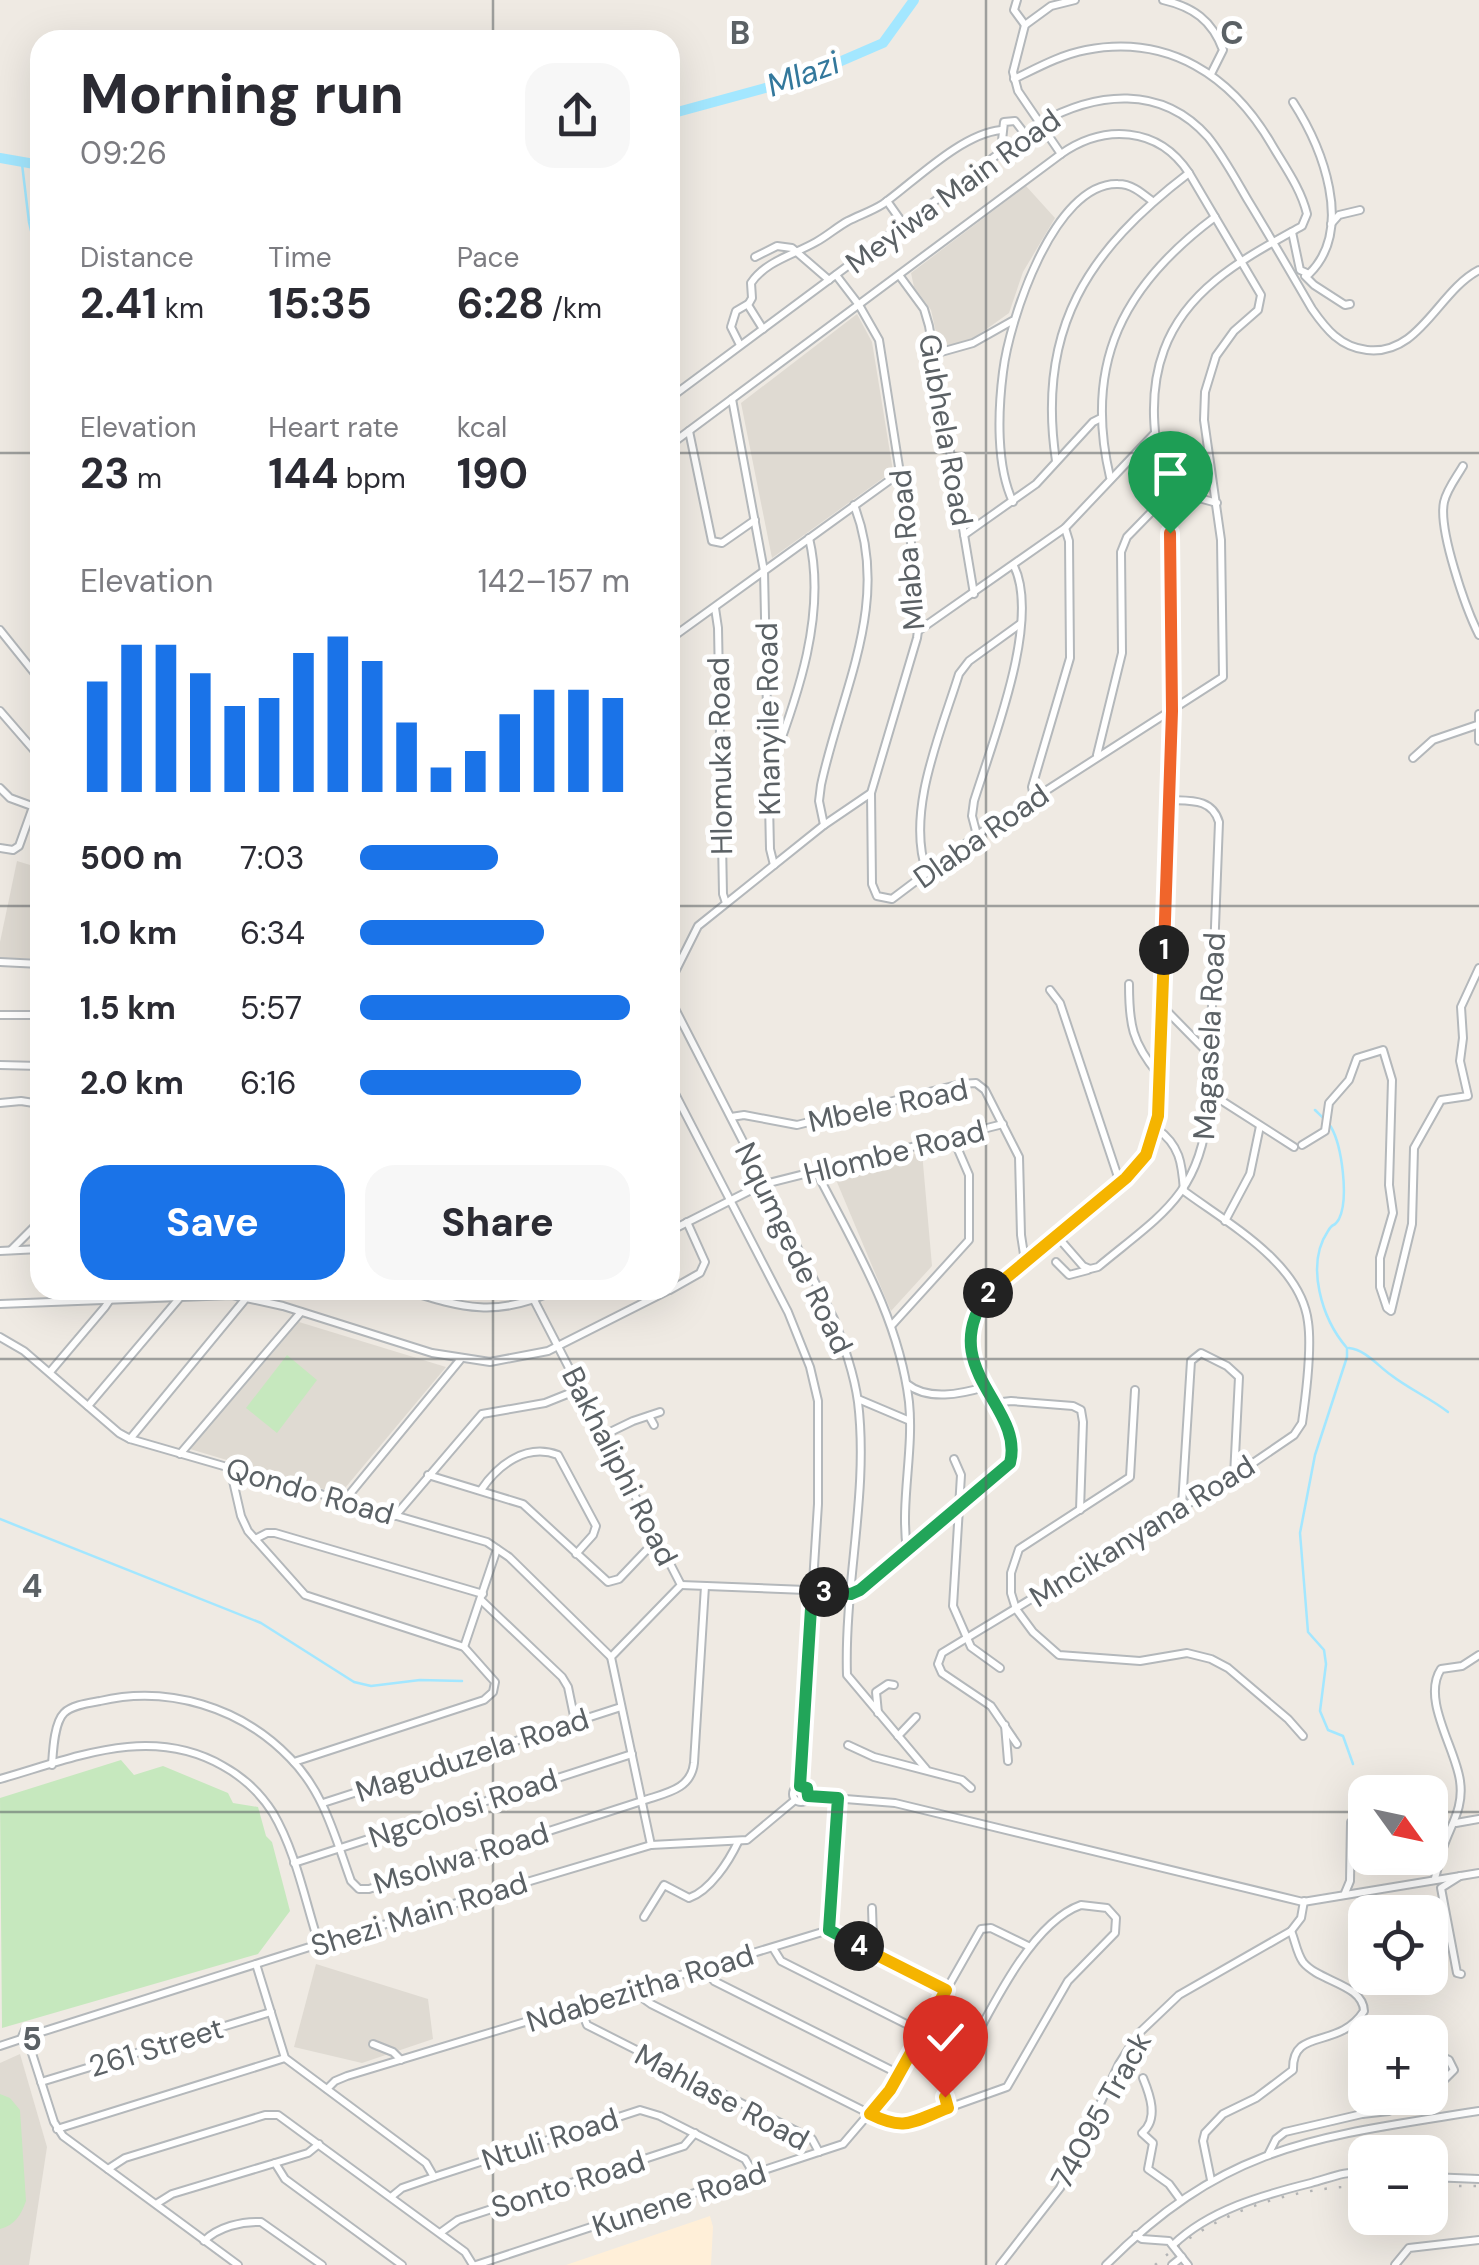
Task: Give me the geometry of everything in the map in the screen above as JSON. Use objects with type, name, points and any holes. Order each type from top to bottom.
[{"type":"street","points":[[1017,0],[1014,10],[1025,26]]},
{"type":"street","points":[[1061,154],[1014,79],[1025,26],[1051,6],[1074,0]]},
{"type":"street","points":[[1163,0],[1190,8],[1207,21],[1223,50],[1211,74]]},
{"type":"street","points":[[681,1585],[851,1594],[1010,1463],[1012,1441],[972,1354],[976,1314],[990,1290],[1120,1183],[1146,1155],[1156,1128],[1172,711],[1171,552],[1154,434],[1153,391],[1170,335],[1201,292],[1241,262],[1302,226],[1307,214],[1298,188],[1251,110],[1211,74],[1179,58],[1152,49],[1119,46],[1084,50],[1014,79]]},
{"type":"street","name":"Meyiwa Main Road","points":[[680,391],[1040,123],[1092,100],[1144,98],[1174,110],[1207,137],[1325,328],[1345,344],[1362,350],[1402,343],[1459,282],[1479,270]]},
{"type":"street","points":[[1294,102],[1313,137],[1330,196],[1330,224],[1322,254],[1315,268],[1304,275]]},
{"type":"street","points":[[1001,151],[1004,122],[1018,123],[1026,134]]},
{"type":"street","points":[[741,346],[730,327],[736,311],[752,298],[754,277],[780,258],[798,252],[887,200],[960,147],[1001,130]]},
{"type":"street","points":[[680,438],[1061,154],[1084,139],[1130,134],[1165,148],[1189,172],[1262,300],[1258,310],[1222,348],[1205,392],[1204,420],[1217,503],[1163,488]]},
{"type":"street","points":[[1056,461],[1052,394],[1056,357],[1085,280],[1128,222],[1189,172]]},
{"type":"street","points":[[1013,502],[1001,436],[1003,368],[1012,320],[1040,256],[1082,198],[1105,186],[1120,184],[1138,190],[1152,201]]},
{"type":"street","points":[[887,200],[904,225]]},
{"type":"street","points":[[1330,224],[1340,215],[1360,210]]},
{"type":"street","points":[[1110,478],[1101,418],[1110,352],[1134,297],[1167,255],[1215,217]]},
{"type":"street","points":[[1292,232],[1304,275],[1344,305],[1350,304]]},
{"type":"street","points":[[754,257],[780,246],[798,252]]},
{"type":"street","name":"Mlaba Road","points":[[798,252],[859,304],[879,340],[902,472],[918,631],[871,793]]},
{"type":"street","name":"Gubhela Road","points":[[899,274],[924,309],[974,594]]},
{"type":"street","points":[[748,303],[763,329]]},
{"type":"street","points":[[934,354],[973,343],[1012,320]]},
{"type":"street","name":"Khanyile Road","points":[[732,399],[764,572],[770,848],[774,866]]},
{"type":"street","points":[[964,535],[1013,502],[1101,418]]},
{"type":"street","points":[[689,431],[712,542],[722,543],[755,520]]},
{"type":"street","points":[[918,631],[1064,528],[1154,434]]},
{"type":"street","points":[[1462,466],[1444,500],[1442,513],[1460,587],[1479,635]]},
{"type":"street","points":[[680,632],[902,472]]},
{"type":"street","points":[[1098,755],[1122,653],[1121,552],[1126,537],[1165,498]]},
{"type":"street","name":"Dlaba Road","points":[[871,793],[874,891],[882,898],[892,899],[976,835],[1098,755],[1214,686],[1224,672],[1217,503]]},
{"type":"street","points":[[824,825],[820,801],[823,776],[866,622],[866,570],[854,505]]},
{"type":"street","points":[[1034,797],[1032,787],[1072,645],[1068,542],[1064,528]]},
{"type":"street","points":[[769,772],[815,615],[814,562],[809,538]]},
{"type":"street","points":[[976,835],[972,809],[1018,656],[1020,579],[1014,566]]},
{"type":"street","name":"Hlomuka Road","points":[[714,608],[718,628],[726,903]]},
{"type":"street","points":[[927,873],[922,856],[922,800],[959,674],[969,661],[1020,624]]},
{"type":"street","points":[[0,630],[30,668]]},
{"type":"street","points":[[0,711],[30,746]]},
{"type":"street","points":[[1479,714],[1479,741]]},
{"type":"street","points":[[1412,758],[1432,740],[1478,726]]},
{"type":"street","points":[[768,735],[781,737]]},
{"type":"street","points":[[0,788],[10,798],[30,805]]},
{"type":"street","points":[[680,960],[693,932],[726,903],[871,793]]},
{"type":"street","name":"Magasela Road","points":[[1094,1268],[1160,1216],[1184,1191],[1200,1160],[1209,1096],[1219,818],[1203,802],[1169,800]]},
{"type":"street","points":[[0,848],[12,850],[19,846],[30,823]]},
{"type":"street","points":[[0,962],[30,964]]},
{"type":"street","points":[[1209,1096],[1298,1146],[1321,1136],[1328,1124],[1328,1104],[1349,1080],[1357,1058],[1383,1050],[1392,1080],[1389,1185],[1393,1213],[1380,1252],[1380,1287],[1386,1308],[1391,1311],[1412,1221],[1416,1138],[1441,1100],[1468,1096],[1460,1061],[1461,1007],[1479,968]]},
{"type":"street","points":[[1129,984],[1134,1038],[1159,1075]]},
{"type":"street","points":[[1050,990],[1060,1003],[1120,1183]]},
{"type":"street","points":[[1162,1007],[1210,1056]]},
{"type":"street","points":[[0,1015],[30,1015]]},
{"type":"street","name":"Nqumgede Road","points":[[680,1018],[834,1319],[858,1399],[860,1443],[847,1674],[926,1770]]},
{"type":"street","points":[[0,1065],[30,1066]]},
{"type":"street","name":"Mbele Road","points":[[731,1116],[797,1125],[972,1082],[985,1090],[1019,1157],[1025,1260]]},
{"type":"street","points":[[0,1103],[30,1102]]},
{"type":"street","points":[[680,1103],[788,1312],[810,1367],[818,1401],[820,1442],[812,1592],[800,1786],[793,1792],[795,1800]]},
{"type":"street","name":"Hlombe Road","points":[[680,1225],[765,1183],[1003,1124]]},
{"type":"street","points":[[1225,1222],[1250,1174],[1260,1126]]},
{"type":"street","points":[[1156,1128],[1177,1148],[1185,1175],[1184,1191]]},
{"type":"street","points":[[892,1325],[969,1240],[969,1175],[953,1138]]},
{"type":"street","points":[[817,1173],[892,1325],[910,1421],[907,1551]]},
{"type":"street","name":"Mncikanyana Road","points":[[1136,1390],[1130,1476],[1016,1554],[1011,1588],[1016,1609],[1234,1476],[1294,1435],[1302,1423],[1308,1322],[1282,1267],[1184,1191]]},
{"type":"street","points":[[680,1284],[700,1273],[705,1262],[686,1222]]},
{"type":"street","points":[[11,1250],[30,1230]]},
{"type":"street","points":[[1056,1235],[1083,1266],[1094,1268]]},
{"type":"street","points":[[0,1251],[30,1249]]},
{"type":"street","points":[[1056,1262],[1069,1275],[1094,1268]]},
{"type":"street","points":[[0,1304],[44,1300]]},
{"type":"street","points":[[50,1372],[106,1300]]},
{"type":"street","points":[[88,1406],[178,1300]]},
{"type":"street","points":[[130,1439],[245,1300]]},
{"type":"street","points":[[258,1300],[460,1360],[504,1361],[558,1347],[650,1300]]},
{"type":"street","points":[[441,1300],[470,1308],[500,1308],[534,1300]]},
{"type":"street","name":"Bakhaliphi Road","points":[[534,1300],[681,1585],[611,1658]]},
{"type":"street","points":[[180,1454],[301,1312]]},
{"type":"street","name":"Qondo Road","points":[[0,1337],[24,1350],[130,1439],[487,1542],[498,1548],[611,1658]]},
{"type":"street","points":[[1182,1506],[1191,1361],[1196,1354],[1228,1366],[1239,1378],[1234,1476]]},
{"type":"street","points":[[344,1501],[460,1360]]},
{"type":"street","points":[[905,1383],[920,1394],[936,1395],[985,1387]]},
{"type":"street","points":[[394,1516],[486,1412],[545,1403],[580,1389]]},
{"type":"street","points":[[858,1399],[910,1421]]},
{"type":"street","points":[[994,1403],[1011,1401],[1081,1410],[1084,1422],[1080,1510]]},
{"type":"street","points":[[604,1436],[660,1412]]},
{"type":"street","points":[[650,1416],[654,1425]]},
{"type":"street","points":[[481,1490],[507,1460],[548,1452],[558,1455],[596,1526],[576,1554]]},
{"type":"street","points":[[954,1460],[961,1474],[953,1606],[971,1647],[1000,1668]]},
{"type":"street","points":[[230,1468],[241,1516],[254,1539],[305,1594],[464,1647],[494,1678],[489,1698],[294,1762]]},
{"type":"street","points":[[428,1474],[523,1504],[600,1578],[612,1582],[657,1539]]},
{"type":"street","points":[[254,1539],[274,1533],[482,1597],[562,1677],[575,1722]]},
{"type":"street","points":[[464,1647],[498,1548]]},
{"type":"street","name":"Msolwa Road","points":[[52,1765],[60,1720],[67,1710],[115,1697],[141,1695],[188,1700],[218,1710],[256,1730],[294,1762],[323,1803],[353,1885],[369,1890],[680,1787],[692,1776],[705,1586]]},
{"type":"street","points":[[1017,1744],[991,1706],[939,1668],[942,1653],[1016,1609],[1033,1632],[1059,1655],[1148,1661],[1188,1653],[1210,1659],[1228,1668],[1303,1736]]},
{"type":"street","points":[[1435,1878],[1462,1799],[1460,1780],[1442,1730],[1436,1680],[1441,1669],[1462,1666],[1479,1656]]},
{"type":"street","points":[[611,1658],[650,1845]]},
{"type":"street","points":[[878,1714],[876,1692],[888,1684],[894,1685]]},
{"type":"street","name":"Maguduzela Road","points":[[323,1803],[622,1707]]},
{"type":"street","points":[[898,1736],[916,1717]]},
{"type":"street","points":[[1005,1723],[1008,1762]]},
{"type":"street","points":[[0,1779],[137,1744],[176,1747],[231,1770],[272,1813],[294,1863],[319,1944]]},
{"type":"street","points":[[848,1745],[874,1757],[962,1780],[971,1788]]},
{"type":"street","name":"Ngcolosi Road","points":[[294,1863],[632,1754]]},
{"type":"street","points":[[795,1800],[803,1802],[808,1796],[807,1788],[800,1786]]},
{"type":"street","points":[[808,1796],[896,1803],[1304,1900],[1479,1873]]},
{"type":"street","points":[[838,1798],[829,1930],[946,1990]]},
{"type":"street","points":[[644,1917],[664,1885],[690,1898],[697,1896],[728,1861],[738,1842],[754,1836],[795,1800]]},
{"type":"street","points":[[1455,1823],[1479,1819]]},
{"type":"street","name":"Shezi Main Road","points":[[21,2039],[24,2030],[35,2034],[650,1845],[738,1842]]},
{"type":"street","points":[[1345,1894],[1350,1875]]},
{"type":"street","points":[[1461,1974],[1441,1888],[1462,1876]]},
{"type":"street","points":[[1304,1900],[1301,1918],[1291,1931],[1304,1964],[1355,1993],[1364,2002],[1361,2015]]},
{"type":"street","points":[[639,1988],[651,2004],[895,2125],[948,2108],[1002,2090],[1010,2082],[1068,1980],[1115,1933],[1116,1918],[1107,1908],[1081,1905],[1058,1918],[1028,1946],[947,2092],[948,2108]]},
{"type":"street","points":[[870,1952],[872,1908]]},
{"type":"street","name":"Kunene Road","points":[[474,2265],[843,2144],[898,2074],[984,1927],[1028,1946]]},
{"type":"street","name":"Ndabezitha Road","points":[[327,2089],[340,2079],[829,1930]]},
{"type":"street","name":"74095 Track","points":[[1000,2265],[1073,2166],[1119,2064],[1138,2034],[1179,1994],[1291,1931]]},
{"type":"street","points":[[773,1947],[785,1964],[922,2032]]},
{"type":"street","points":[[256,1964],[285,2058],[426,2163],[434,2177]]},
{"type":"street","points":[[706,1968],[718,1983],[898,2074]]},
{"type":"street","name":"Mahlase Road","points":[[580,2007],[587,2025],[812,2139],[819,2152]]},
{"type":"street","name":"261 Street","points":[[41,2082],[271,2012]]},
{"type":"street","points":[[1210,2180],[1204,2141],[1222,2114],[1256,2098],[1294,2068],[1292,2058],[1307,2041],[1348,2030]]},
{"type":"street","points":[[29,2044],[34,2042],[35,2034]]},
{"type":"street","points":[[0,2046],[21,2039],[29,2044],[57,2129],[238,2265]]},
{"type":"street","points":[[373,2044],[402,2060]]},
{"type":"street","points":[[57,2129],[285,2058]]},
{"type":"street","points":[[1143,2078],[1152,2098],[1151,2122],[1142,2133],[1153,2143],[1148,2169],[1169,2184],[1180,2199]]},
{"type":"street","name":"Ntuli Road","points":[[391,2197],[402,2188],[640,2110],[745,2158],[754,2174]]},
{"type":"street","points":[[1106,2265],[1180,2199],[1210,2180],[1269,2153],[1314,2139],[1479,2111]]},
{"type":"street","points":[[108,2169],[125,2158],[273,2114],[288,2120],[440,2233],[465,2252],[474,2265]]},
{"type":"street","points":[[1269,2153],[1281,2133],[1358,2115]]},
{"type":"street","name":"Sonto Road","points":[[440,2233],[458,2220],[684,2146],[695,2134]]},
{"type":"street","points":[[156,2204],[172,2194],[308,2153],[319,2144]]},
{"type":"street","points":[[275,2163],[285,2179],[402,2265]]},
{"type":"street","points":[[1173,2245],[1194,2229],[1252,2199],[1348,2172]]},
{"type":"street","points":[[1448,2178],[1479,2179]]},
{"type":"street","points":[[204,2240],[223,2229],[261,2222],[322,2265]]},
{"type":"street","points":[[1136,2235],[1142,2239],[1163,2238],[1188,2265]]},
{"type":"street","points":[[1395,2265],[1408,2248],[1479,2240]]},
{"type":"street","points":[[1172,2265],[1182,2256]]},
{"type":"shaded area","points":[[1026,186],[1055,218],[1023,272],[1009,313],[967,343],[939,346],[931,310],[914,287],[911,273]]},
{"type":"shaded area","points":[[857,314],[872,342],[893,471],[772,558],[741,403]]},
{"type":"shaded area","points":[[17,861],[30,865],[30,959],[0,958]]},
{"type":"shaded area","points":[[922,1152],[932,1266],[891,1311],[834,1175]]},
{"type":"shaded area","points":[[299,1322],[446,1367],[340,1494],[190,1449]]},
{"type":"shaded area","points":[[316,1964],[428,1999],[433,2039],[362,2063],[294,2047]]},
{"type":"shaded area","points":[[20,2054],[47,2147],[29,2265],[0,2265],[0,2063]]},
{"type":"shaded area","points":[[710,2216],[711,2265],[566,2265]]},
{"type":"green space","points":[[287,1355],[317,1380],[277,1433],[246,1408]]},
{"type":"green space","points":[[121,1760],[134,1775],[163,1766],[228,1793],[233,1803],[258,1807],[266,1836],[272,1842],[290,1911],[258,1954],[2,2028],[0,1798]]},
{"type":"green space","points":[[0,2094],[10,2098],[20,2110],[26,2201],[17,2219],[0,2229]]},
{"type":"waterway","name":"Mlazi","points":[[680,111],[802,78],[883,43],[914,0]]},
{"type":"waterway","name":"Mlazi","points":[[0,158],[30,163]]},
{"type":"waterway","points":[[22,164],[30,226]]},
{"type":"waterway","points":[[1315,1110],[1335,1136],[1343,1173],[1342,1210],[1321,1245],[1317,1275],[1324,1307],[1347,1348],[1347,1357],[1315,1455],[1300,1533],[1308,1632],[1324,1650],[1326,1664],[1320,1711],[1328,1730],[1343,1736],[1353,1764]]},
{"type":"waterway","points":[[1349,1348],[1366,1355],[1448,1412]]},
{"type":"waterway","points":[[0,1519],[261,1623],[354,1682],[371,1686],[420,1680],[462,1681]]},
{"type":"railway","points":[[1448,2186],[1479,2186]]},
{"type":"railway","points":[[1155,2265],[1201,2231],[1253,2206],[1308,2191],[1348,2187]]},
{"type":"route","points":[[945,2097],[948,2108],[903,2124],[890,2124],[870,2114],[890,2090],[946,1990],[829,1930],[838,1798],[808,1796],[807,1788],[800,1786],[812,1592],[851,1594],[860,1590],[1008,1468],[1012,1441],[972,1354],[976,1314],[990,1290],[1140,1164],[1154,1136],[1158,1116],[1172,711],[1170,533]]}]
